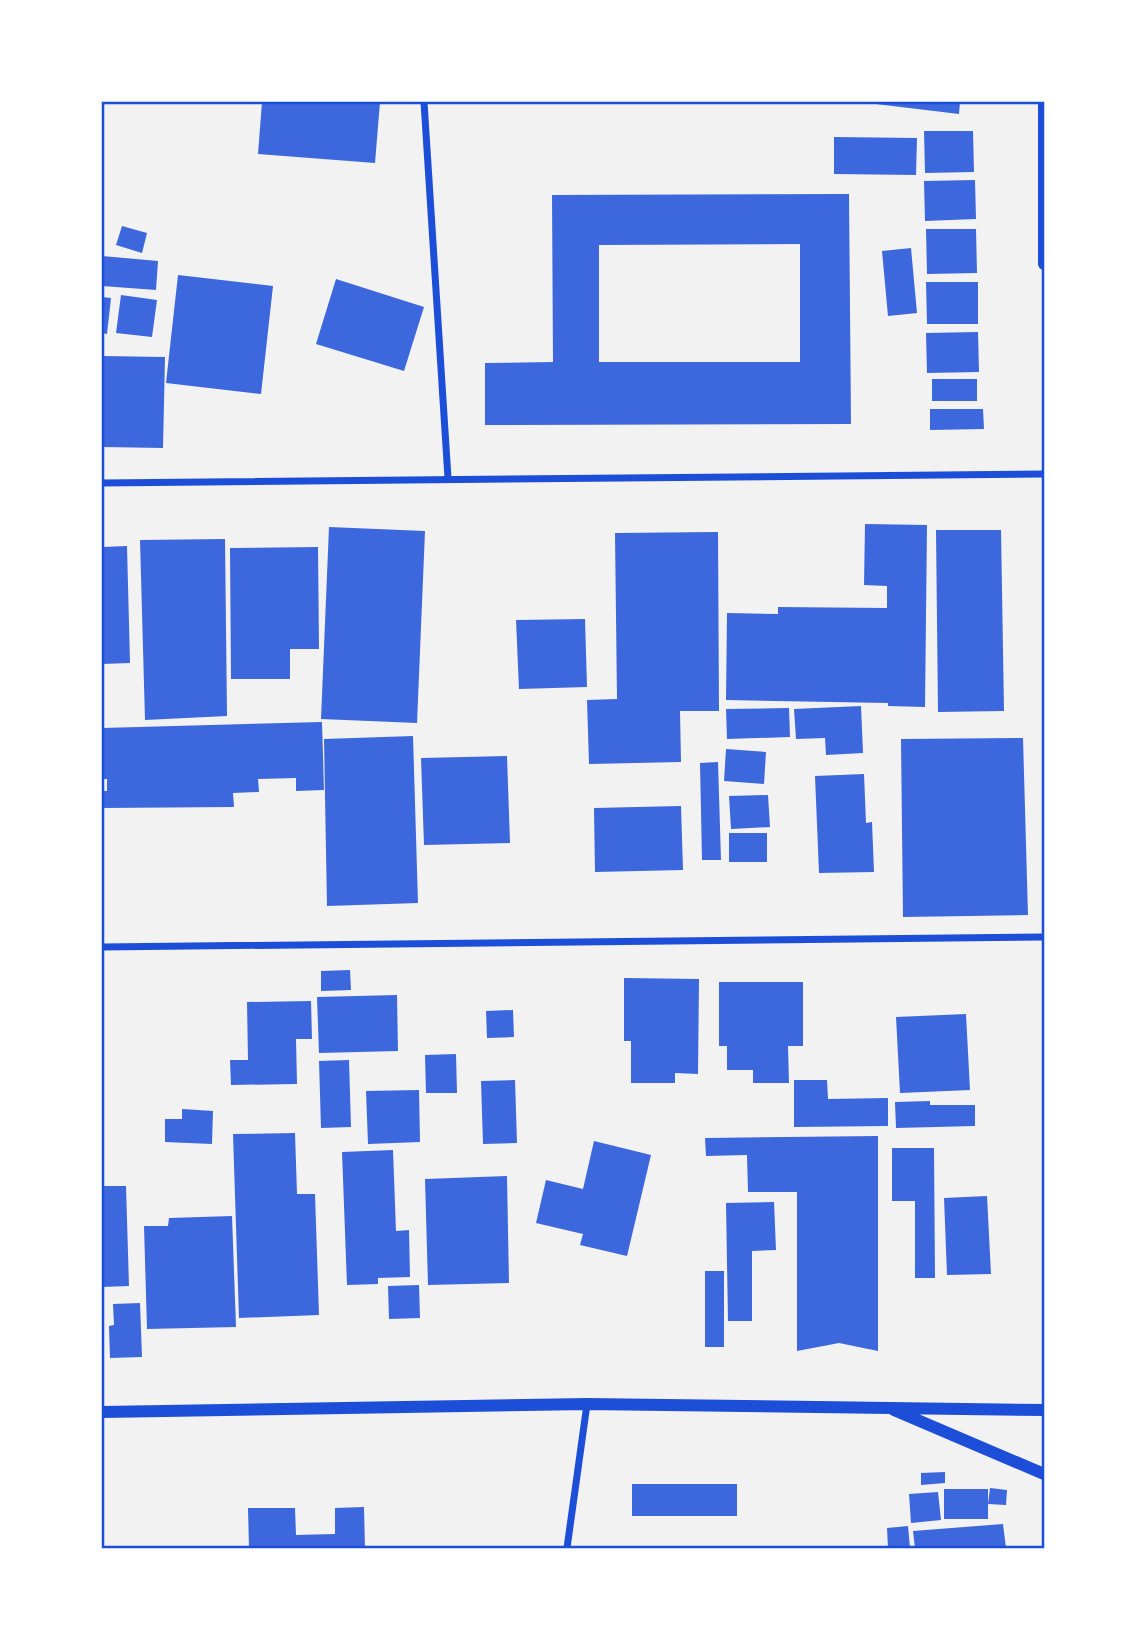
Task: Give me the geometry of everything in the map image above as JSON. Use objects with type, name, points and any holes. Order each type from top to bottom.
[{"type":"street","points":[[424,102],[448,478]]},
{"type":"street","points":[[1044,102],[1045,264]]},
{"type":"street","points":[[102,483],[1045,474]]},
{"type":"street","points":[[102,947],[1045,937]]},
{"type":"street","points":[[567,1549],[587,1404]]},
{"type":"street","points":[[102,1412],[587,1404],[1045,1410]]},
{"type":"street","points":[[887,1407],[1045,1474]]},
{"type":"building","points":[[262,102],[380,102],[375,163],[258,154]]},
{"type":"building","points":[[859,102],[960,102],[959,114]]},
{"type":"building","points":[[924,131],[973,131],[974,172],[925,173]]},
{"type":"building","points":[[834,137],[917,138],[916,175],[834,174]]},
{"type":"building","points":[[975,180],[976,219],[925,221],[924,181]]},
{"type":"building","points":[[849,194],[851,424],[485,425],[485,363],[553,362],[552,195]],"holes":[[[800,244],[800,362],[599,362],[599,245]]]},
{"type":"building","points":[[122,226],[147,233],[142,253],[116,245]]},
{"type":"building","points":[[926,229],[976,229],[977,273],[927,274]]},
{"type":"building","points":[[911,248],[917,313],[888,316],[882,251]]},
{"type":"building","points":[[102,256],[158,261],[156,290],[102,286]]},
{"type":"building","points":[[178,275],[273,286],[261,394],[166,383]]},
{"type":"building","points":[[336,279],[424,307],[404,371],[316,344]]},
{"type":"building","points":[[926,282],[978,282],[978,324],[927,324]]},
{"type":"building","points":[[121,295],[157,300],[152,337],[116,333]]},
{"type":"building","points":[[102,297],[111,298],[107,334],[102,333]]},
{"type":"building","points":[[978,332],[979,372],[927,373],[926,333]]},
{"type":"building","points":[[102,356],[165,357],[163,448],[102,447]]},
{"type":"building","points":[[932,379],[977,379],[977,401],[932,401]]},
{"type":"building","points":[[930,409],[983,409],[984,429],[930,430]]},
{"type":"building","points":[[865,524],[927,525],[925,707],[888,706],[888,703],[726,700],[727,613],[778,614],[778,607],[887,608],[887,586],[864,585]]},
{"type":"building","points":[[329,527],[425,531],[417,723],[321,719]]},
{"type":"building","points":[[936,530],[1001,530],[1004,711],[938,712]]},
{"type":"building","points":[[718,532],[719,711],[680,711],[681,762],[589,764],[587,700],[617,699],[615,533]]},
{"type":"building","points":[[225,539],[227,716],[145,720],[140,540]]},
{"type":"building","points":[[127,546],[130,663],[102,664],[102,547]]},
{"type":"building","points":[[318,547],[319,649],[290,649],[290,679],[231,679],[230,548]]},
{"type":"building","points":[[585,619],[587,687],[519,689],[516,620]]},
{"type":"building","points":[[861,706],[863,753],[826,755],[825,738],[796,739],[794,709]]},
{"type":"building","points":[[789,708],[790,737],[727,739],[726,709]]},
{"type":"building","points":[[322,722],[324,790],[296,791],[296,778],[258,779],[259,792],[233,793],[234,807],[102,808],[102,791],[107,791],[107,779],[102,779],[102,728]]},
{"type":"building","points":[[413,736],[418,903],[327,906],[324,739]]},
{"type":"building","points":[[1023,738],[1028,915],[903,917],[901,739]]},
{"type":"building","points":[[726,749],[766,752],[764,784],[724,781]]},
{"type":"building","points":[[507,756],[510,843],[424,845],[421,758]]},
{"type":"building","points":[[718,762],[721,860],[702,860],[700,763]]},
{"type":"building","points":[[864,774],[866,823],[872,822],[874,872],[819,873],[815,776]]},
{"type":"building","points":[[768,795],[770,827],[731,829],[729,796]]},
{"type":"building","points":[[681,806],[683,870],[595,872],[594,808]]},
{"type":"building","points":[[729,833],[767,833],[767,862],[729,862]]},
{"type":"building","points":[[350,970],[351,990],[321,991],[321,971]]},
{"type":"building","points":[[624,978],[699,979],[698,1074],[675,1073],[675,1083],[631,1083],[631,1041],[624,1041]]},
{"type":"building","points":[[719,982],[803,982],[803,1046],[788,1046],[789,1083],[753,1083],[753,1070],[727,1070],[727,1046],[719,1046]]},
{"type":"building","points":[[397,995],[398,1051],[319,1053],[317,997]]},
{"type":"building","points":[[311,1001],[312,1039],[296,1039],[297,1084],[231,1085],[230,1060],[248,1060],[247,1002]]},
{"type":"building","points":[[513,1010],[514,1037],[487,1038],[486,1011]]},
{"type":"building","points":[[966,1014],[970,1090],[900,1093],[896,1017]]},
{"type":"building","points":[[456,1054],[457,1093],[426,1093],[425,1055]]},
{"type":"building","points":[[349,1060],[351,1127],[321,1128],[319,1061]]},
{"type":"building","points":[[515,1080],[517,1143],[483,1144],[481,1081]]},
{"type":"building","points":[[794,1080],[827,1080],[828,1099],[888,1098],[888,1126],[794,1127]]},
{"type":"building","points":[[419,1090],[420,1142],[368,1144],[366,1091]]},
{"type":"building","points":[[930,1101],[930,1105],[975,1105],[975,1126],[896,1128],[895,1102]]},
{"type":"building","points":[[182,1109],[213,1111],[212,1144],[165,1142],[165,1119],[182,1119]]},
{"type":"building","points":[[295,1133],[297,1194],[315,1194],[319,1315],[239,1318],[233,1134]]},
{"type":"building","points":[[878,1136],[878,1351],[839,1343],[797,1351],[797,1192],[748,1192],[747,1155],[706,1156],[705,1138]]},
{"type":"building","points":[[594,1141],[651,1155],[627,1256],[580,1245],[583,1234],[536,1223],[546,1180],[583,1189]]},
{"type":"building","points":[[892,1148],[934,1148],[935,1278],[915,1278],[915,1201],[892,1201]]},
{"type":"building","points":[[393,1150],[396,1231],[409,1230],[410,1277],[378,1278],[378,1284],[347,1285],[342,1152]]},
{"type":"building","points":[[507,1176],[509,1283],[428,1285],[425,1179]]},
{"type":"building","points":[[102,1186],[126,1186],[129,1286],[102,1287]]},
{"type":"building","points":[[987,1196],[991,1274],[947,1275],[944,1198]]},
{"type":"building","points":[[774,1202],[776,1250],[752,1251],[752,1321],[728,1321],[726,1203]]},
{"type":"building","points":[[232,1216],[236,1327],[147,1329],[144,1226],[168,1226],[169,1218]]},
{"type":"building","points":[[705,1271],[724,1271],[724,1347],[705,1347]]},
{"type":"building","points":[[419,1285],[420,1318],[389,1319],[388,1286]]},
{"type":"building","points":[[140,1303],[142,1357],[110,1358],[109,1326],[114,1325],[113,1304]]},
{"type":"building","points":[[945,1472],[945,1483],[921,1485],[921,1473]]},
{"type":"building","points":[[632,1484],[737,1484],[737,1516],[632,1516]]},
{"type":"building","points":[[990,1488],[1007,1490],[1006,1505],[988,1504]]},
{"type":"building","points":[[944,1489],[988,1489],[988,1519],[944,1519]]},
{"type":"building","points":[[938,1492],[941,1520],[911,1523],[909,1494]]},
{"type":"building","points":[[364,1507],[365,1548],[249,1548],[248,1508],[295,1508],[296,1535],[335,1534],[335,1508]]},
{"type":"building","points":[[1003,1524],[1006,1548],[915,1548],[913,1531]]},
{"type":"building","points":[[908,1526],[910,1548],[888,1548],[887,1528]]}]
